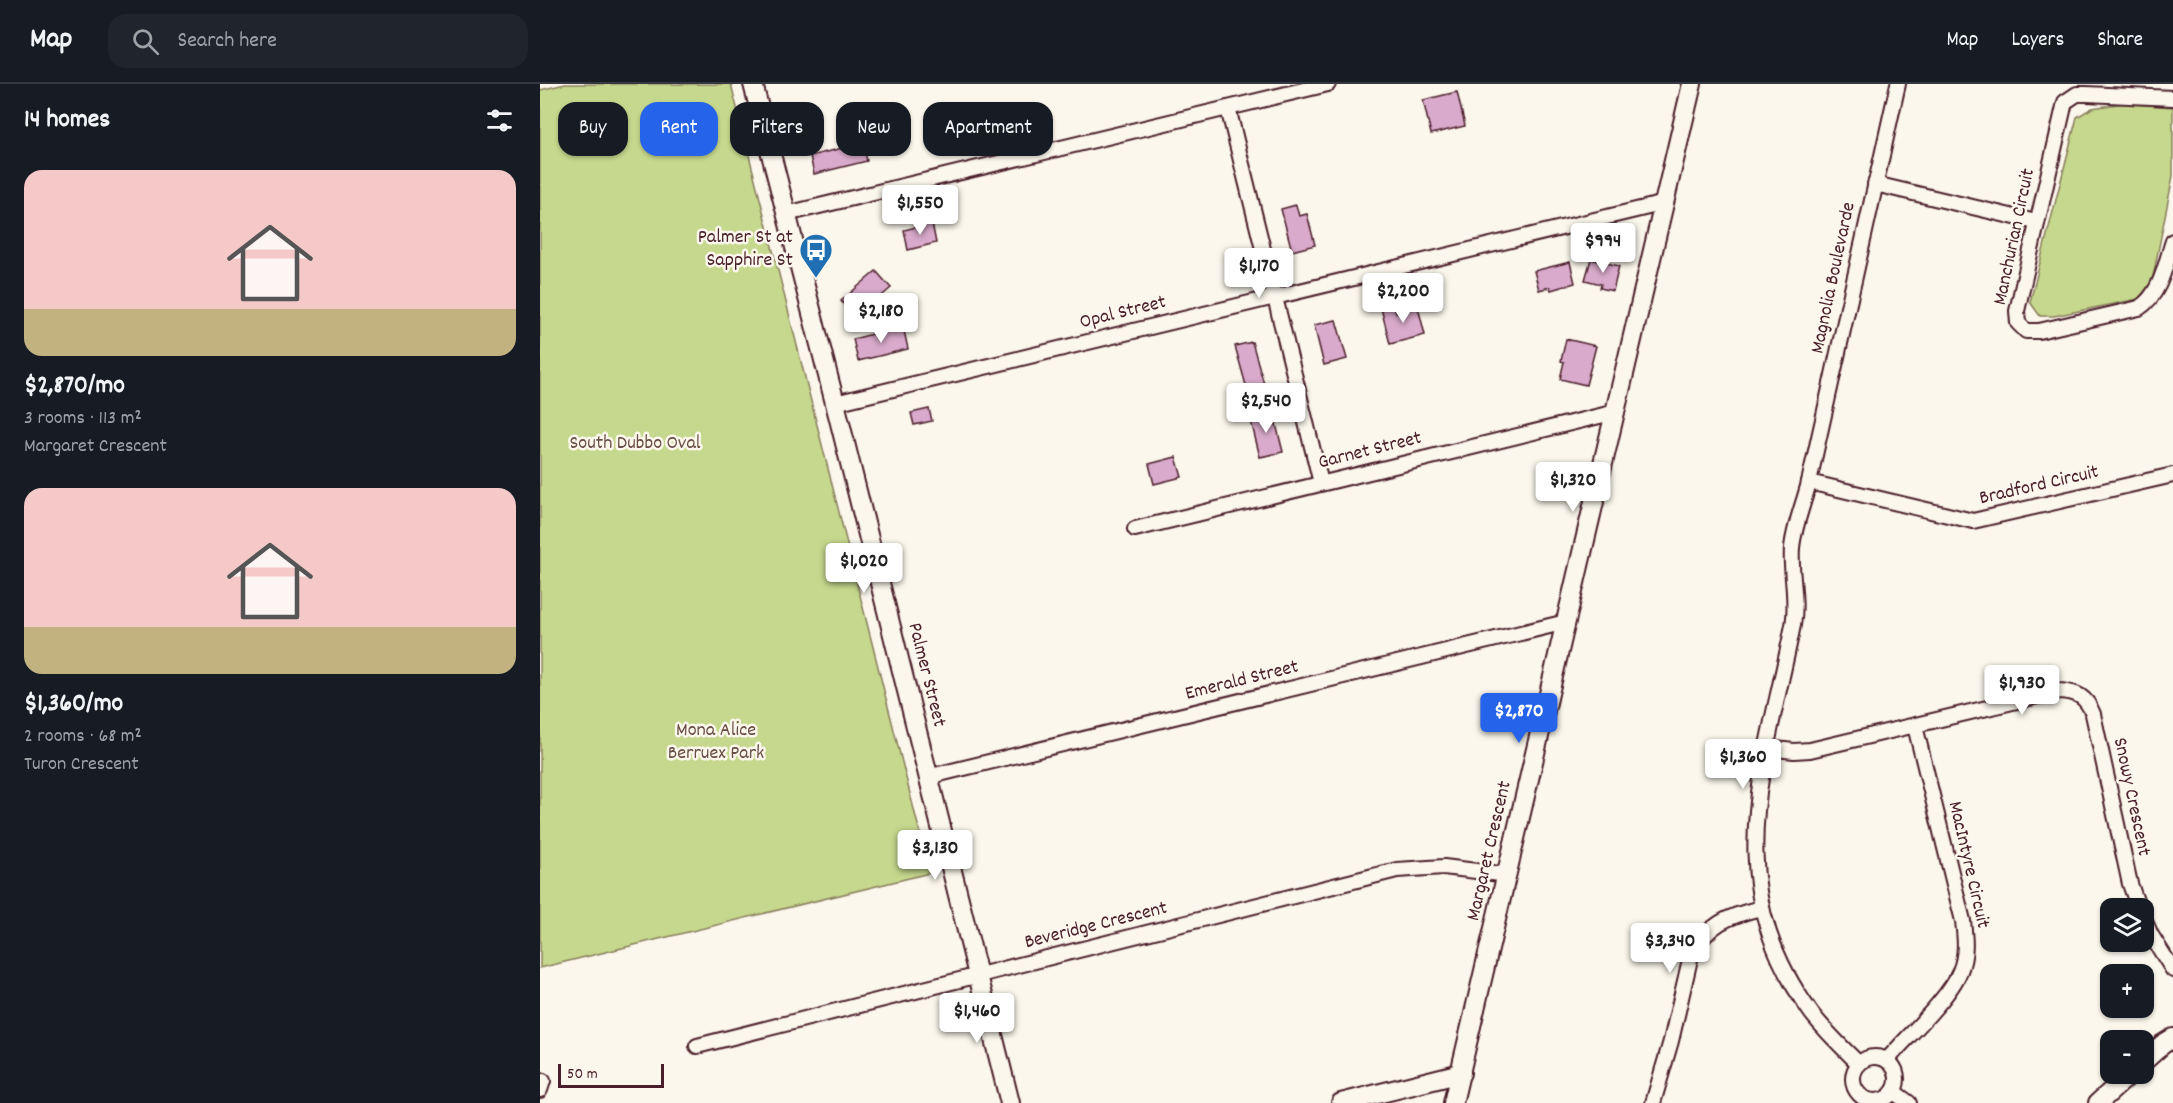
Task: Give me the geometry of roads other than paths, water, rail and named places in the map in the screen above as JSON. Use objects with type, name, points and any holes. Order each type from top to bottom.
[{"type":"street","name":"Palmer Street","points":[[753,84],[1010,1103]]},
{"type":"street","points":[[786,214],[1328,84]]},
{"type":"street","name":"Margaret Crescent","points":[[1454,1103],[1692,84]]},
{"type":"street","name":"Magnolia Boulevarde","points":[[1859,1064],[1813,1014],[1797,991],[1771,939],[1761,908],[1754,856],[1755,826],[1756,806],[1766,748],[1794,621],[1792,547],[1809,482],[1898,84]]},
{"type":"street","name":"Manchurian Circuit","points":[[2173,98],[2086,94],[2077,94],[2070,98],[2063,109],[2036,222],[2017,311],[2018,323],[2026,331],[2039,331],[2139,308],[2149,302],[2157,290],[2173,241]]},
{"type":"street","points":[[1227,108],[1321,483]]},
{"type":"street","points":[[1875,184],[2036,222]]},
{"type":"street","name":"Opal Street","points":[[835,403],[1665,203]]},
{"type":"street","name":"Garnet Street","points":[[1135,529],[1616,412]]},
{"type":"street","name":"Bradford Circuit","points":[[1809,482],[1973,521],[2173,475]]},
{"type":"street","name":"Emerald Street","points":[[927,777],[1566,622]]},
{"type":"street","name":"Snowy Crescent","points":[[1766,748],[1794,752],[1810,750],[2059,691],[2085,692],[2093,714],[2135,898]]},
{"type":"street","name":"MacIntyre Circuit","points":[[1887,1060],[1952,986],[1960,972],[1965,946],[1955,889],[1915,726]]},
{"type":"street","name":"Beveridge Crescent","points":[[697,1046],[1397,870],[1444,867],[1508,875]]},
{"type":"street","points":[[1653,1103],[1671,1041],[1691,955],[1698,943],[1715,925],[1730,916],[1761,908]]},
{"type":"street","points":[[2154,934],[2168,955],[2173,970]]},
{"type":"street","points":[[2154,1053],[2168,1041],[2173,1025]]},
{"type":"street","points":[[1872,1057],[1887,1060],[1897,1074],[1894,1092],[1881,1101],[1865,1101],[1853,1084],[1855,1070],[1859,1064],[1872,1057]]},
{"type":"street","points":[[1341,1103],[1461,1073]]},
{"type":"street","points":[[2098,1103],[2119,1084]]},
{"type":"street","points":[[1894,1092],[1908,1103]]},
{"type":"place","name":"Palmer St at Sapphire St","points":[[816,279]]},
{"type":"park label","name":"South Dubbo Oval","points":[[635,444]]},
{"type":"park label","name":"Mona Alice Berruex Park","points":[[716,742]]}]
